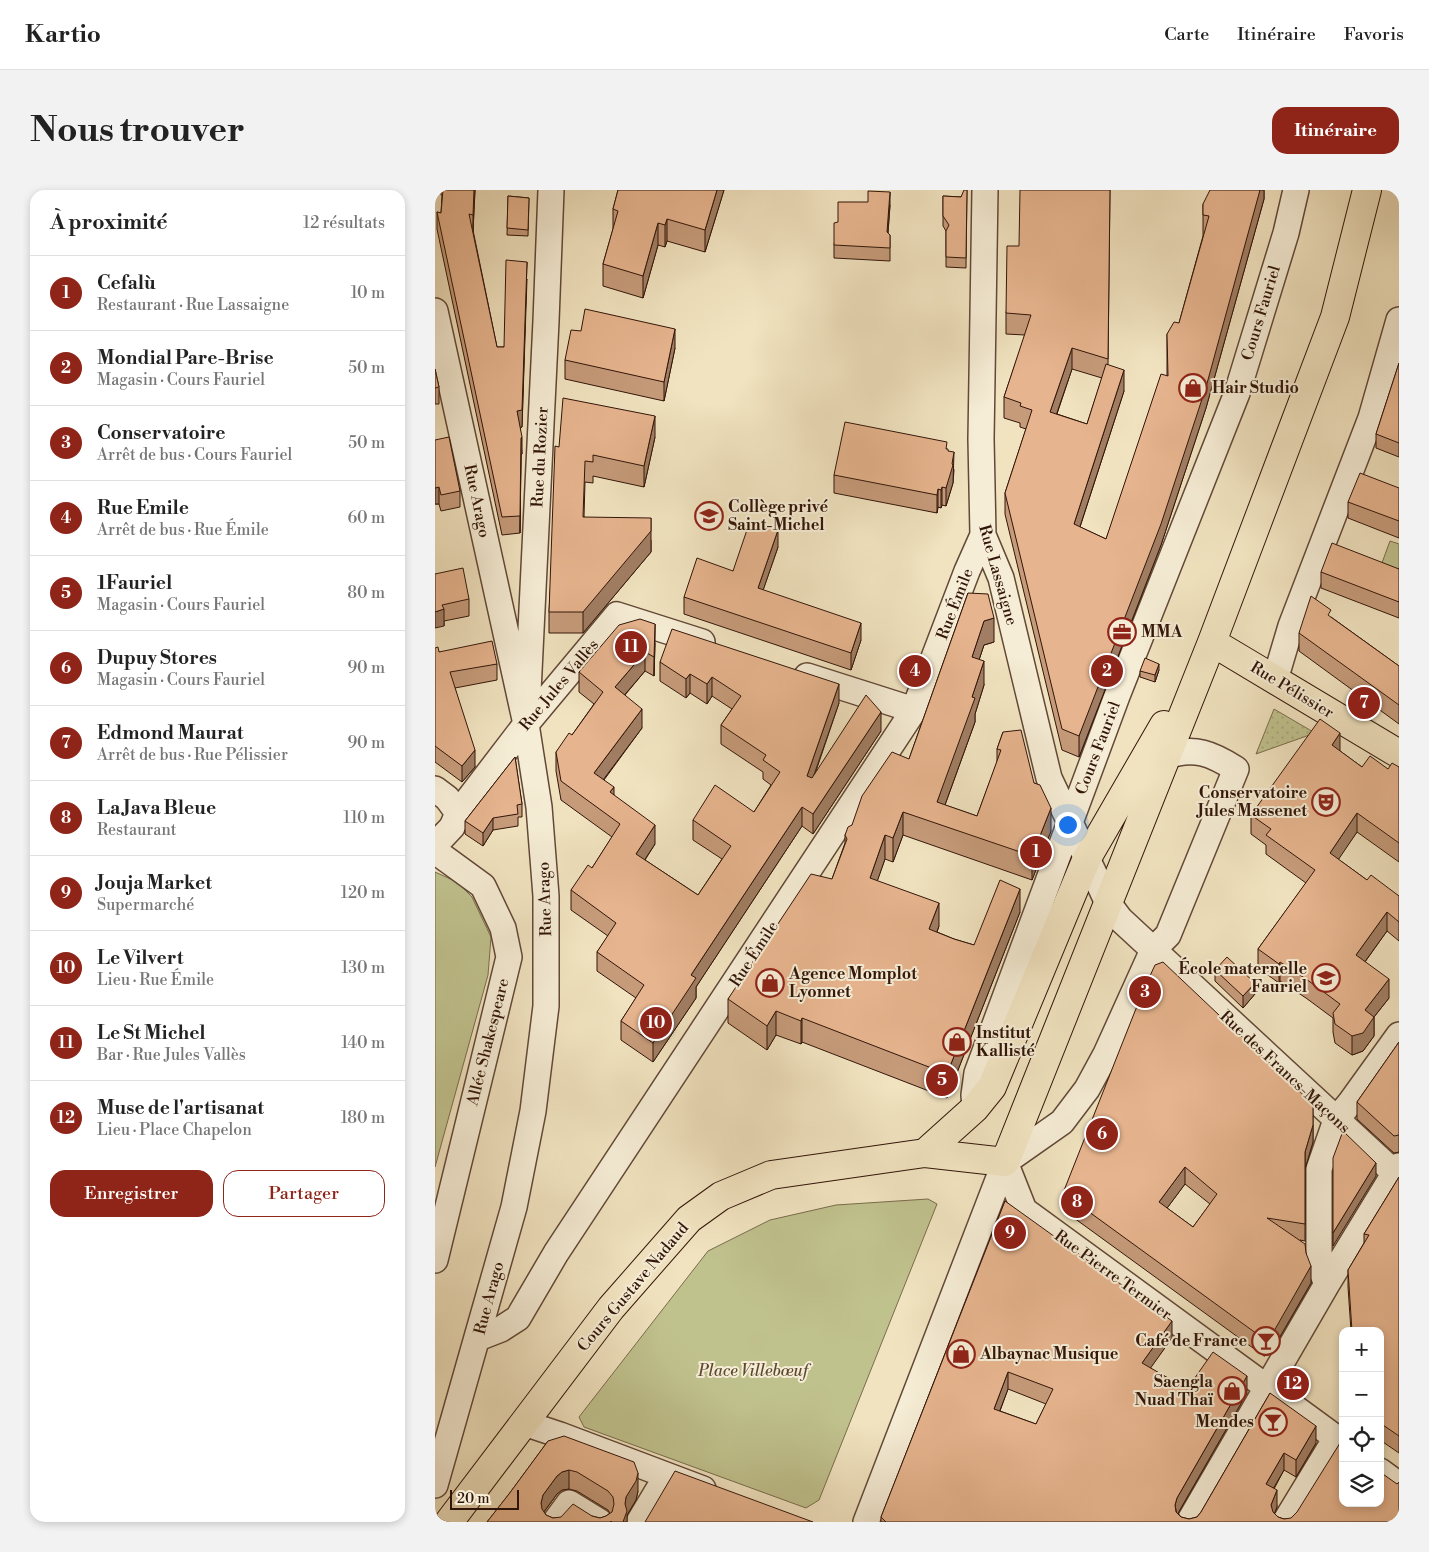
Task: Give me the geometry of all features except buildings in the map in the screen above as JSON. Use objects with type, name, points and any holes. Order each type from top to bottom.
[{"type":"main road","points":[[1005,1162],[1212,642],[1335,318],[1367,190]]},
{"type":"main road","points":[[925,1153],[975,1108],[992,1087],[1087,858],[1212,642]]},
{"type":"main road","name":"Rue Pélissier","points":[[1212,642],[1399,754]]},
{"type":"main road","name":"Cours Gustave Nadaud","points":[[449,1522],[611,1308],[689,1219],[721,1196],[771,1175],[925,1153],[1005,1162]]},
{"type":"street","name":"Rue du Rozier","points":[[526,724],[551,190]]},
{"type":"street","name":"Rue Lassaigne","points":[[985,190],[981,448],[983,535],[1001,578],[1049,778],[1087,858]]},
{"type":"street","name":"Cours Fauriel","points":[[975,1108],[973,1095],[977,1073],[1117,696],[1237,393],[1286,233],[1295,190]]},
{"type":"street","name":"Rue Arago","points":[[435,311],[526,724],[539,807],[546,896],[546,1006],[533,1111],[516,1198],[435,1485]]},
{"type":"street","points":[[1275,680],[1291,626],[1371,418],[1399,320]]},
{"type":"street","name":"Rue Émile","points":[[478,1338],[501,1329],[518,1318],[556,1253],[914,710],[967,571],[983,535]]},
{"type":"street","name":"Rue Jules Vallès","points":[[435,845],[451,827],[458,813],[526,724],[617,615],[724,649]]},
{"type":"street","points":[[789,670],[914,710]]},
{"type":"street","points":[[866,1522],[1005,1162],[1062,1122],[1087,1089],[1106,1054],[1153,950],[1168,935],[1236,770],[1222,760],[1193,750],[1166,756]]},
{"type":"street","points":[[435,789],[447,798],[458,813]]},
{"type":"street","name":"Allée Shakespeare","points":[[435,851],[483,886],[503,928],[509,957],[435,1260]]},
{"type":"street","points":[[1087,858],[1108,903]]},
{"type":"street","name":"Rue des Francs-Maçons","points":[[1108,903],[1120,919],[1335,1120],[1398,1172]]},
{"type":"street","points":[[1327,1284],[1319,1266],[1319,1169],[1335,1120],[1399,1035]]},
{"type":"street","name":"Rue Pierre Termier","points":[[1005,1162],[1024,1210],[1339,1440]]},
{"type":"street","points":[[1189,1522],[1327,1284],[1398,1172]]},
{"type":"street","points":[[525,1423],[724,1497]]},
{"type":"street","points":[[1285,1522],[1339,1442]]},
{"type":"street","points":[[1384,1474],[1399,1485]]},
{"type":"street","points":[[639,1522],[666,1477]]},
{"type":"street","points":[[555,1522],[569,1503],[600,1522]]},
{"type":"green space","points":[[1390,541],[1399,544],[1399,578],[1379,571]]},
{"type":"green space","points":[[1274,709],[1315,733],[1256,754]]},
{"type":"green space","points":[[435,872],[457,882],[472,897],[491,937],[488,975],[435,1167]]},
{"type":"green space","name":"Place Villebœuf","points":[[928,1199],[937,1204],[819,1500],[806,1508],[584,1427],[579,1417],[708,1251],[770,1220],[836,1205]]},
{"type":"place","name":"Hair Studio","points":[[1193,388]]},
{"type":"place","name":"Collège privé Saint-Michel","points":[[709,516]]},
{"type":"place","name":"MMA","points":[[1122,632]]},
{"type":"place","name":"Le St Michel","points":[[631,647]]},
{"type":"place","name":"Rue Emile","points":[[915,671]]},
{"type":"place","name":"Mondial Pare-Brise","points":[[1107,671]]},
{"type":"place","name":"Edmond Maurat","points":[[1364,703]]},
{"type":"place","name":"Conservatoire Jules Massenet","points":[[1326,802]]},
{"type":"place","name":"Cefalù","points":[[1036,852]]},
{"type":"place","name":"École maternelle Fauriel","points":[[1326,978]]},
{"type":"place","name":"Agence Momplot Lyonnet","points":[[770,983]]},
{"type":"place","name":"Conservatoire","points":[[1145,992]]},
{"type":"place","name":"Le Vilvert","points":[[656,1023]]},
{"type":"place","name":"Institut Kallisté","points":[[957,1042]]},
{"type":"place","name":"1Fauriel","points":[[942,1080]]},
{"type":"place","name":"Dupuy Stores","points":[[1102,1134]]},
{"type":"place","name":"La Java Bleue","points":[[1077,1202]]},
{"type":"place","name":"Jouja Market","points":[[1010,1233]]},
{"type":"place","name":"Café de France","points":[[1266,1341]]},
{"type":"place","name":"Albaynac Musique","points":[[961,1354]]},
{"type":"place","name":"Muse de l'artisanat","points":[[1293,1384]]},
{"type":"place","name":"Saengla Nuad Thaï","points":[[1232,1391]]},
{"type":"place","name":"Mendes","points":[[1273,1422]]}]
